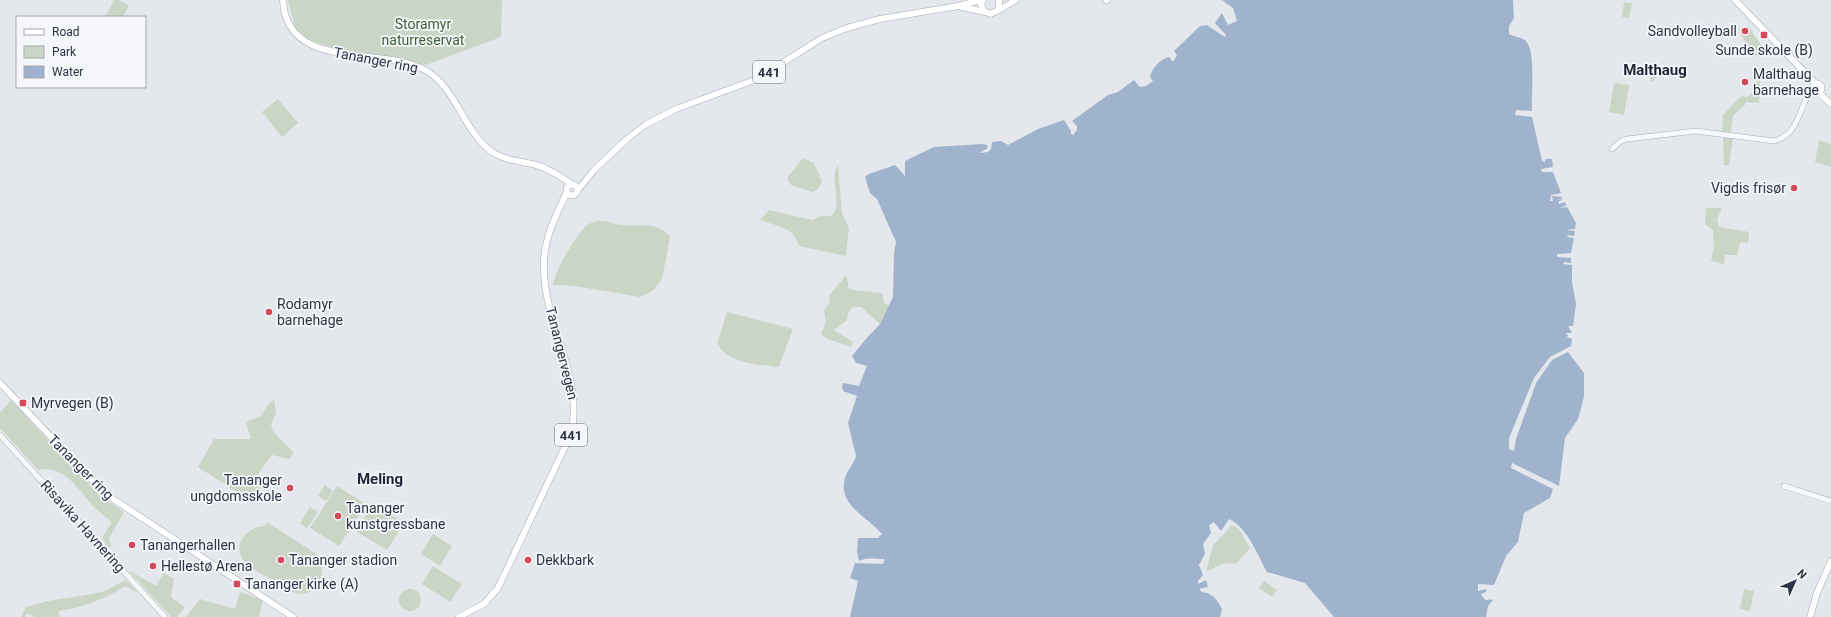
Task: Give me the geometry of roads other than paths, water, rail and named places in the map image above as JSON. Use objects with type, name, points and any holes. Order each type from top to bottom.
[{"type":"main road","name":"Tananger ring","points":[[283,0],[285,14],[290,26],[304,41],[322,49],[407,64],[425,70],[439,81],[482,142],[492,151],[512,160],[534,164],[550,171],[575,187]]},
{"type":"main road","name":"441","points":[[575,187],[576,195],[569,192],[568,187],[575,187],[627,139],[650,122],[676,109],[757,79],[822,38],[880,19],[958,6],[982,0],[982,7],[985,12]]},
{"type":"main road","points":[[999,10],[1000,0]]},
{"type":"main road","name":"441","points":[[958,6],[994,14],[1016,0]]},
{"type":"main road","points":[[1736,1],[1831,104]]},
{"type":"main road","points":[[1817,88],[1831,100]]},
{"type":"main road","name":"Tananger ring","points":[[550,171],[559,179],[569,192]]},
{"type":"main road","name":"Tanangervegen","points":[[459,617],[484,604],[498,588],[572,434],[575,408],[573,390],[550,311],[544,273],[547,241],[554,222],[569,192]]},
{"type":"main road","name":"Tananger ring","points":[[0,383],[104,493],[293,617]]},
{"type":"main road","points":[[1810,617],[1817,593],[1831,561]]},
{"type":"street","points":[[1612,149],[1621,141],[1627,139],[1689,131],[1706,131],[1774,141],[1782,137],[1794,127],[1808,97],[1817,88]]},
{"type":"street","name":"Risavika Havnering","points":[[0,435],[165,617]]},
{"type":"street","points":[[1784,486],[1831,501]]},
{"type":"water","points":[[1222,0],[1513,0],[1514,18],[1509,26],[1509,34],[1526,41],[1529,46],[1532,64],[1532,111],[1516,110],[1515,115],[1532,117],[1542,161],[1545,162],[1545,159],[1552,159],[1553,167],[1541,169],[1542,172],[1553,172],[1561,193],[1551,195],[1550,201],[1553,201],[1552,196],[1562,197],[1563,198],[1556,200],[1563,199],[1558,202],[1559,204],[1565,202],[1566,205],[1560,208],[1567,207],[1576,223],[1575,229],[1566,230],[1575,231],[1574,236],[1567,235],[1568,237],[1574,238],[1571,253],[1557,254],[1557,257],[1571,258],[1571,263],[1564,262],[1563,264],[1572,265],[1572,282],[1576,304],[1573,326],[1568,326],[1572,333],[1565,333],[1568,335],[1567,337],[1572,339],[1571,346],[1550,357],[1534,378],[1509,438],[1509,449],[1514,451],[1516,439],[1536,383],[1552,360],[1568,352],[1584,373],[1584,397],[1578,419],[1565,438],[1559,486],[1512,463],[1511,468],[1553,489],[1550,498],[1524,513],[1518,542],[1506,556],[1494,585],[1478,584],[1478,591],[1486,589],[1486,592],[1481,594],[1484,599],[1493,600],[1488,606],[1486,617],[1334,617],[1305,583],[1267,572],[1247,535],[1236,523],[1229,519],[1221,531],[1214,522],[1209,525],[1211,533],[1203,544],[1205,554],[1199,565],[1203,575],[1198,581],[1198,584],[1206,580],[1208,587],[1199,589],[1202,592],[1212,595],[1216,600],[1222,609],[1220,617],[850,617],[858,581],[850,578],[855,563],[883,564],[884,559],[868,559],[859,561],[857,551],[858,538],[878,538],[882,534],[855,510],[845,496],[845,478],[856,456],[848,423],[857,396],[843,391],[842,387],[843,383],[859,386],[867,366],[856,363],[852,356],[880,324],[893,297],[894,253],[896,242],[877,199],[870,193],[865,177],[869,174],[895,165],[905,176],[905,161],[934,147],[982,144],[987,145],[988,148],[979,153],[988,152],[991,149],[992,142],[1001,141],[1008,145],[1038,129],[1064,120],[1071,131],[1071,134],[1073,135],[1077,130],[1077,126],[1072,121],[1108,95],[1118,92],[1134,80],[1140,87],[1146,86],[1153,81],[1150,77],[1157,64],[1169,57],[1173,62],[1177,55],[1174,51],[1200,26],[1207,25],[1225,37],[1226,35],[1215,23],[1222,13],[1228,25],[1237,21],[1233,8]]},
{"type":"place","name":"Sandvolleyball","points":[[1745,31]]},
{"type":"place","name":"Sunde skole (B)","points":[[1764,35]]},
{"type":"place","name":"Malthaug barnehage","points":[[1745,82]]},
{"type":"place","name":"Vigdis frisør","points":[[1794,188]]},
{"type":"place","name":"Rodamyr barnehage","points":[[269,312]]},
{"type":"place","name":"Myrvegen (B)","points":[[23,403]]},
{"type":"place","name":"Tananger ungdomsskole","points":[[290,488]]},
{"type":"place","name":"Tananger kunstgressbane","points":[[338,516]]},
{"type":"place","name":"Tanangerhallen","points":[[132,545]]},
{"type":"place","name":"Tananger stadion","points":[[281,560]]},
{"type":"place","name":"Dekkbark","points":[[528,560]]},
{"type":"place","name":"Hellestø Arena","points":[[153,566]]},
{"type":"place","name":"Tananger kirke (A)","points":[[237,584]]},
{"type":"district","name":"Malthaug","points":[[1655,70]]},
{"type":"district","name":"Meling","points":[[380,479]]},
{"type":"park label","name":"Storamyr naturreservat","points":[[423,32]]}]
